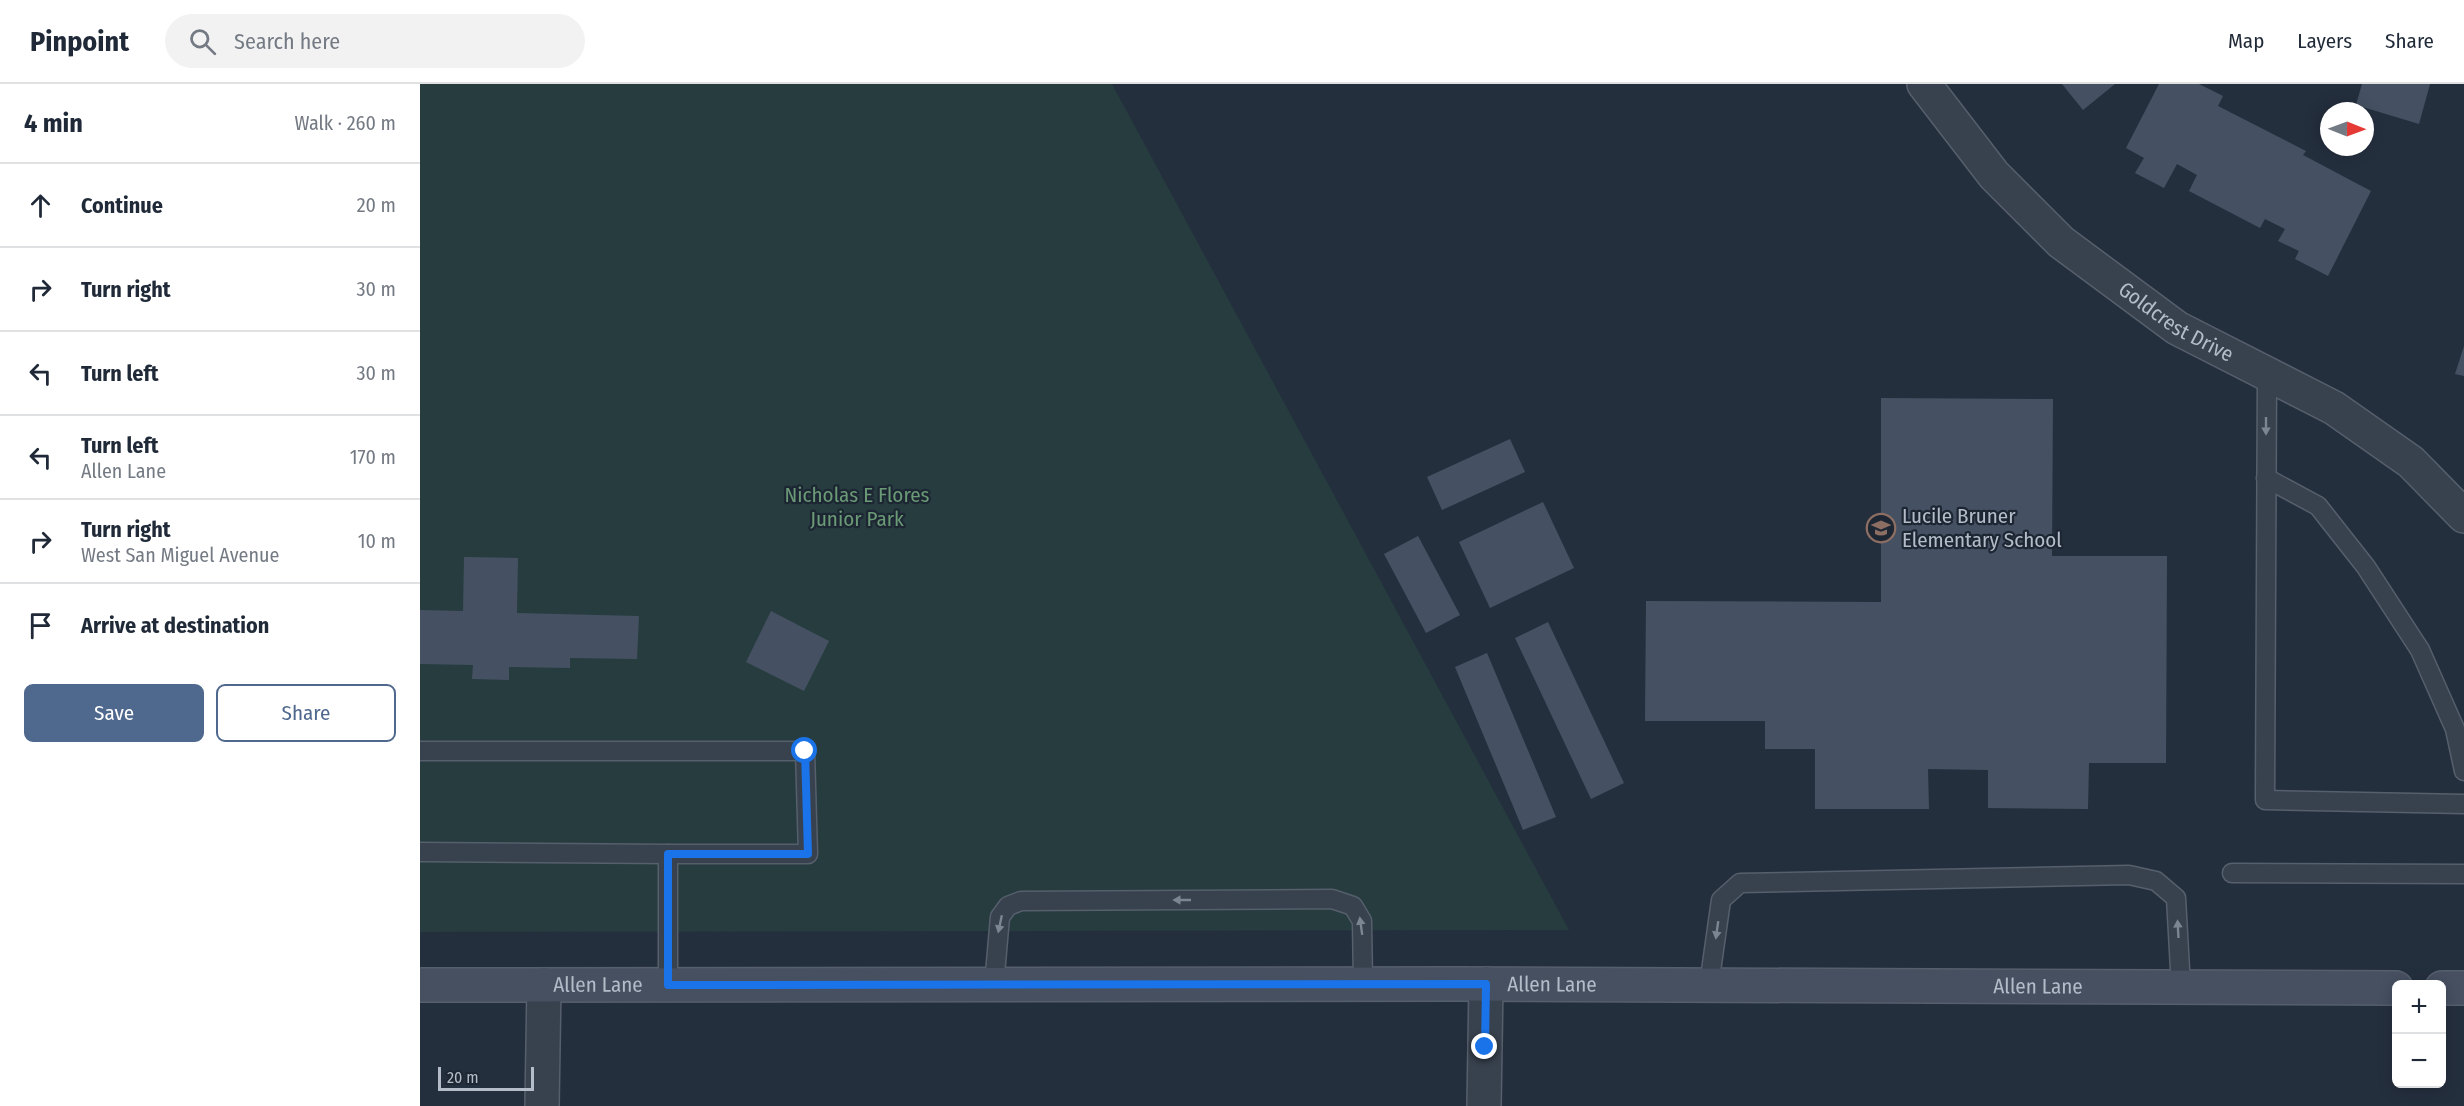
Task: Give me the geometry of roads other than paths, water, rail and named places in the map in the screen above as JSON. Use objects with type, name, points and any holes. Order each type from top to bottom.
[{"type":"main road","name":"Allen Lane","points":[[420,985],[1486,984],[2392,988]]},
{"type":"main road","points":[[2446,988],[2464,988]]},
{"type":"street","name":"Goldcrest Drive","points":[[1924,84],[1994,175],[2061,242],[2177,328],[2334,408],[2411,462],[2464,516]]},
{"type":"street","points":[[1484,1106],[1486,984]]},
{"type":"street","points":[[542,1106],[544,985]]},
{"type":"lane","points":[[2266,374],[2265,800],[2464,804]]},
{"type":"lane","points":[[2266,478],[2318,506],[2366,567],[2420,650],[2455,729],[2464,771]]},
{"type":"lane","points":[[420,751],[805,751],[808,854],[420,852]]},
{"type":"lane","points":[[668,854],[668,985]]},
{"type":"lane","points":[[2232,873],[2464,874]]},
{"type":"lane","points":[[1708,985],[1721,900],[1740,883],[2129,875],[2156,881],[2176,898],[2181,987]]},
{"type":"lane","points":[[994,984],[1000,917],[1008,906],[1022,901],[1332,898],[1353,906],[1362,921],[1363,984]]},
{"type":"place","name":"Lucile Bruner Elementary School","points":[[1881,528]]},
{"type":"park label","name":"Nicholas E Flores Junior Park","points":[[857,507]]}]
